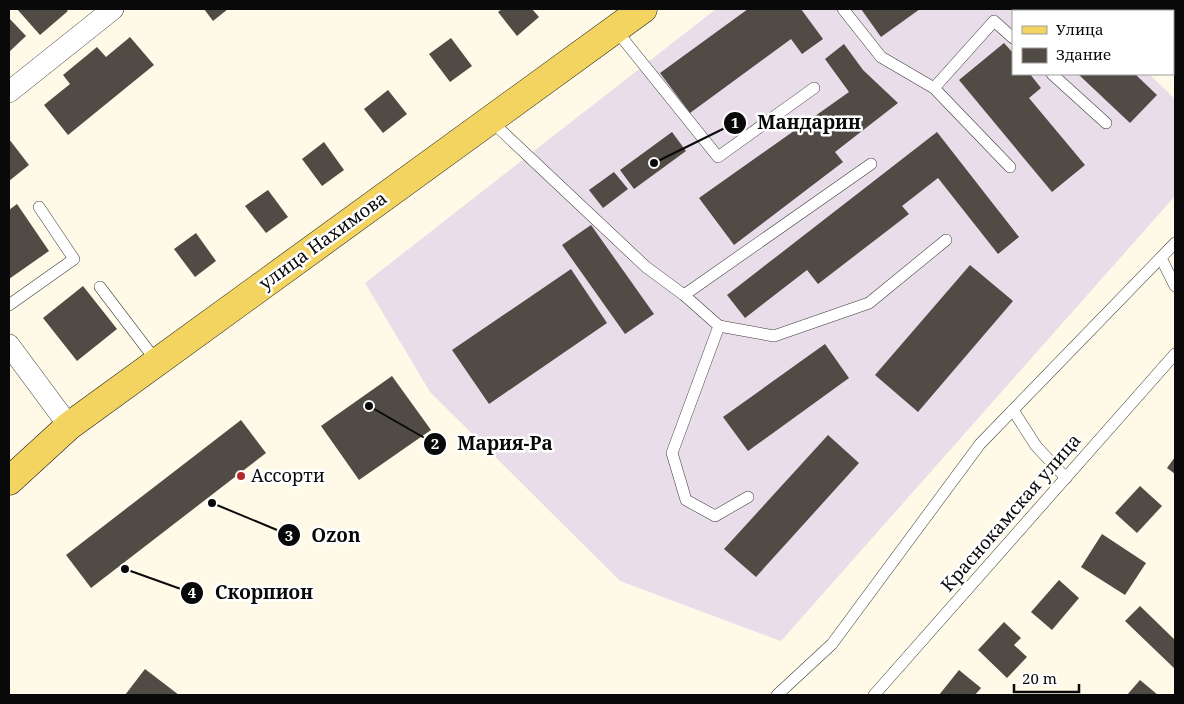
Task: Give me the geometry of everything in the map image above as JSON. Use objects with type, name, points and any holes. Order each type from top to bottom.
[{"type":"main road","name":"улица Нахимова","points":[[9,481],[69,426],[489,119],[643,9]]},
{"type":"street","points":[[9,92],[113,9]]},
{"type":"street","points":[[9,345],[69,426]]},
{"type":"lane","points":[[843,9],[881,57],[934,88],[1010,166]]},
{"type":"lane","points":[[934,88],[994,21],[1012,37]]},
{"type":"lane","points":[[615,29],[718,157],[814,88]]},
{"type":"lane","points":[[1053,75],[1106,123]]},
{"type":"lane","points":[[489,119],[646,267],[684,295],[719,326],[774,336],[869,303],[946,240]]},
{"type":"lane","points":[[684,295],[871,164]]},
{"type":"lane","points":[[9,305],[74,258],[39,207]]},
{"type":"lane","points":[[777,695],[832,644],[980,444],[1175,243]]},
{"type":"lane","points":[[1161,258],[1175,286]]},
{"type":"lane","points":[[100,287],[157,362]]},
{"type":"lane","points":[[719,326],[672,453],[686,500],[715,516],[748,497]]},
{"type":"lane","name":"Краснокамская улица","points":[[874,695],[1175,354]]},
{"type":"lane","points":[[1013,410],[1036,446],[1066,478]]},
{"type":"shaded area","points":[[716,9],[1082,9],[1012,10],[1012,75],[1150,75],[1175,99],[1175,196],[781,641],[620,581],[430,392],[365,283]]},
{"type":"building","points":[[17,9],[65,9],[68,11],[40,35]]},
{"type":"building","points":[[204,9],[228,9],[213,21]]},
{"type":"building","points":[[502,9],[532,9],[539,17],[517,36],[498,12]]},
{"type":"building","points":[[748,9],[801,9],[823,39],[802,54],[791,39],[690,113],[660,73]]},
{"type":"building","points":[[861,9],[920,9],[881,37]]},
{"type":"building","points":[[1010,9],[1068,10],[1012,10]]},
{"type":"building","points":[[9,18],[26,36],[9,52]]},
{"type":"building","points":[[130,37],[154,65],[68,135],[44,105],[70,84],[63,75],[97,47],[106,57]]},
{"type":"building","points":[[451,38],[472,66],[450,82],[429,54]]},
{"type":"building","points":[[1004,43],[1012,52],[1012,75],[1031,75],[1041,88],[1029,98],[1085,165],[1052,192],[959,80]]},
{"type":"building","points":[[844,44],[863,70],[898,103],[835,152],[843,162],[734,245],[699,198],[849,92],[825,59]]},
{"type":"building","points":[[1079,75],[1136,75],[1157,95],[1130,123]]},
{"type":"building","points":[[388,90],[407,114],[383,133],[364,109]]},
{"type":"building","points":[[672,132],[686,151],[634,189],[620,170]]},
{"type":"building","points":[[937,132],[1019,237],[998,254],[938,178],[902,206],[909,214],[818,284],[807,270],[745,318],[727,295]]},
{"type":"building","points":[[9,139],[29,165],[9,181]]},
{"type":"building","points":[[324,142],[344,170],[322,186],[302,159]]},
{"type":"building","points":[[614,172],[628,189],[603,208],[589,190]]},
{"type":"building","points":[[268,190],[288,217],[266,233],[245,206]]},
{"type":"building","points":[[17,204],[49,251],[9,279],[9,210]]},
{"type":"building","points":[[591,225],[654,314],[625,334],[562,245]]},
{"type":"building","points":[[196,233],[216,261],[195,277],[174,249]]},
{"type":"building","points":[[970,265],[1013,301],[918,412],[875,375]]},
{"type":"building","points":[[571,269],[607,323],[489,404],[452,350]]},
{"type":"building","points":[[83,286],[117,329],[77,361],[43,318]]},
{"type":"building","points":[[825,344],[849,378],[748,451],[723,417]]},
{"type":"building","points":[[392,376],[431,430],[359,480],[321,426]]},
{"type":"building","points":[[241,420],[266,453],[91,588],[66,555]]},
{"type":"building","points":[[828,435],[859,463],[756,577],[724,549]]},
{"type":"building","points":[[1175,457],[1175,474],[1167,468]]},
{"type":"building","points":[[1140,486],[1162,506],[1137,533],[1115,513]]},
{"type":"building","points":[[1102,534],[1146,563],[1125,595],[1081,567]]},
{"type":"building","points":[[1059,580],[1079,598],[1052,630],[1031,612]]},
{"type":"building","points":[[1140,606],[1175,640],[1175,669],[1125,621]]},
{"type":"building","points":[[1004,622],[1021,638],[1014,645],[1027,657],[1007,678],[978,650]]},
{"type":"building","points":[[145,669],[179,695],[125,695]]},
{"type":"building","points":[[959,670],[981,688],[975,695],[939,695]]},
{"type":"building","points":[[1140,680],[1158,695],[1127,695]]},
{"type":"place","name":"Мандарин","points":[[654,163]]},
{"type":"place","name":"Мария-Ра","points":[[369,406]]},
{"type":"place","name":"Ассорти","points":[[241,476]]},
{"type":"place","name":"Ozon","points":[[212,503]]},
{"type":"place","name":"Скорпион","points":[[125,569]]}]
